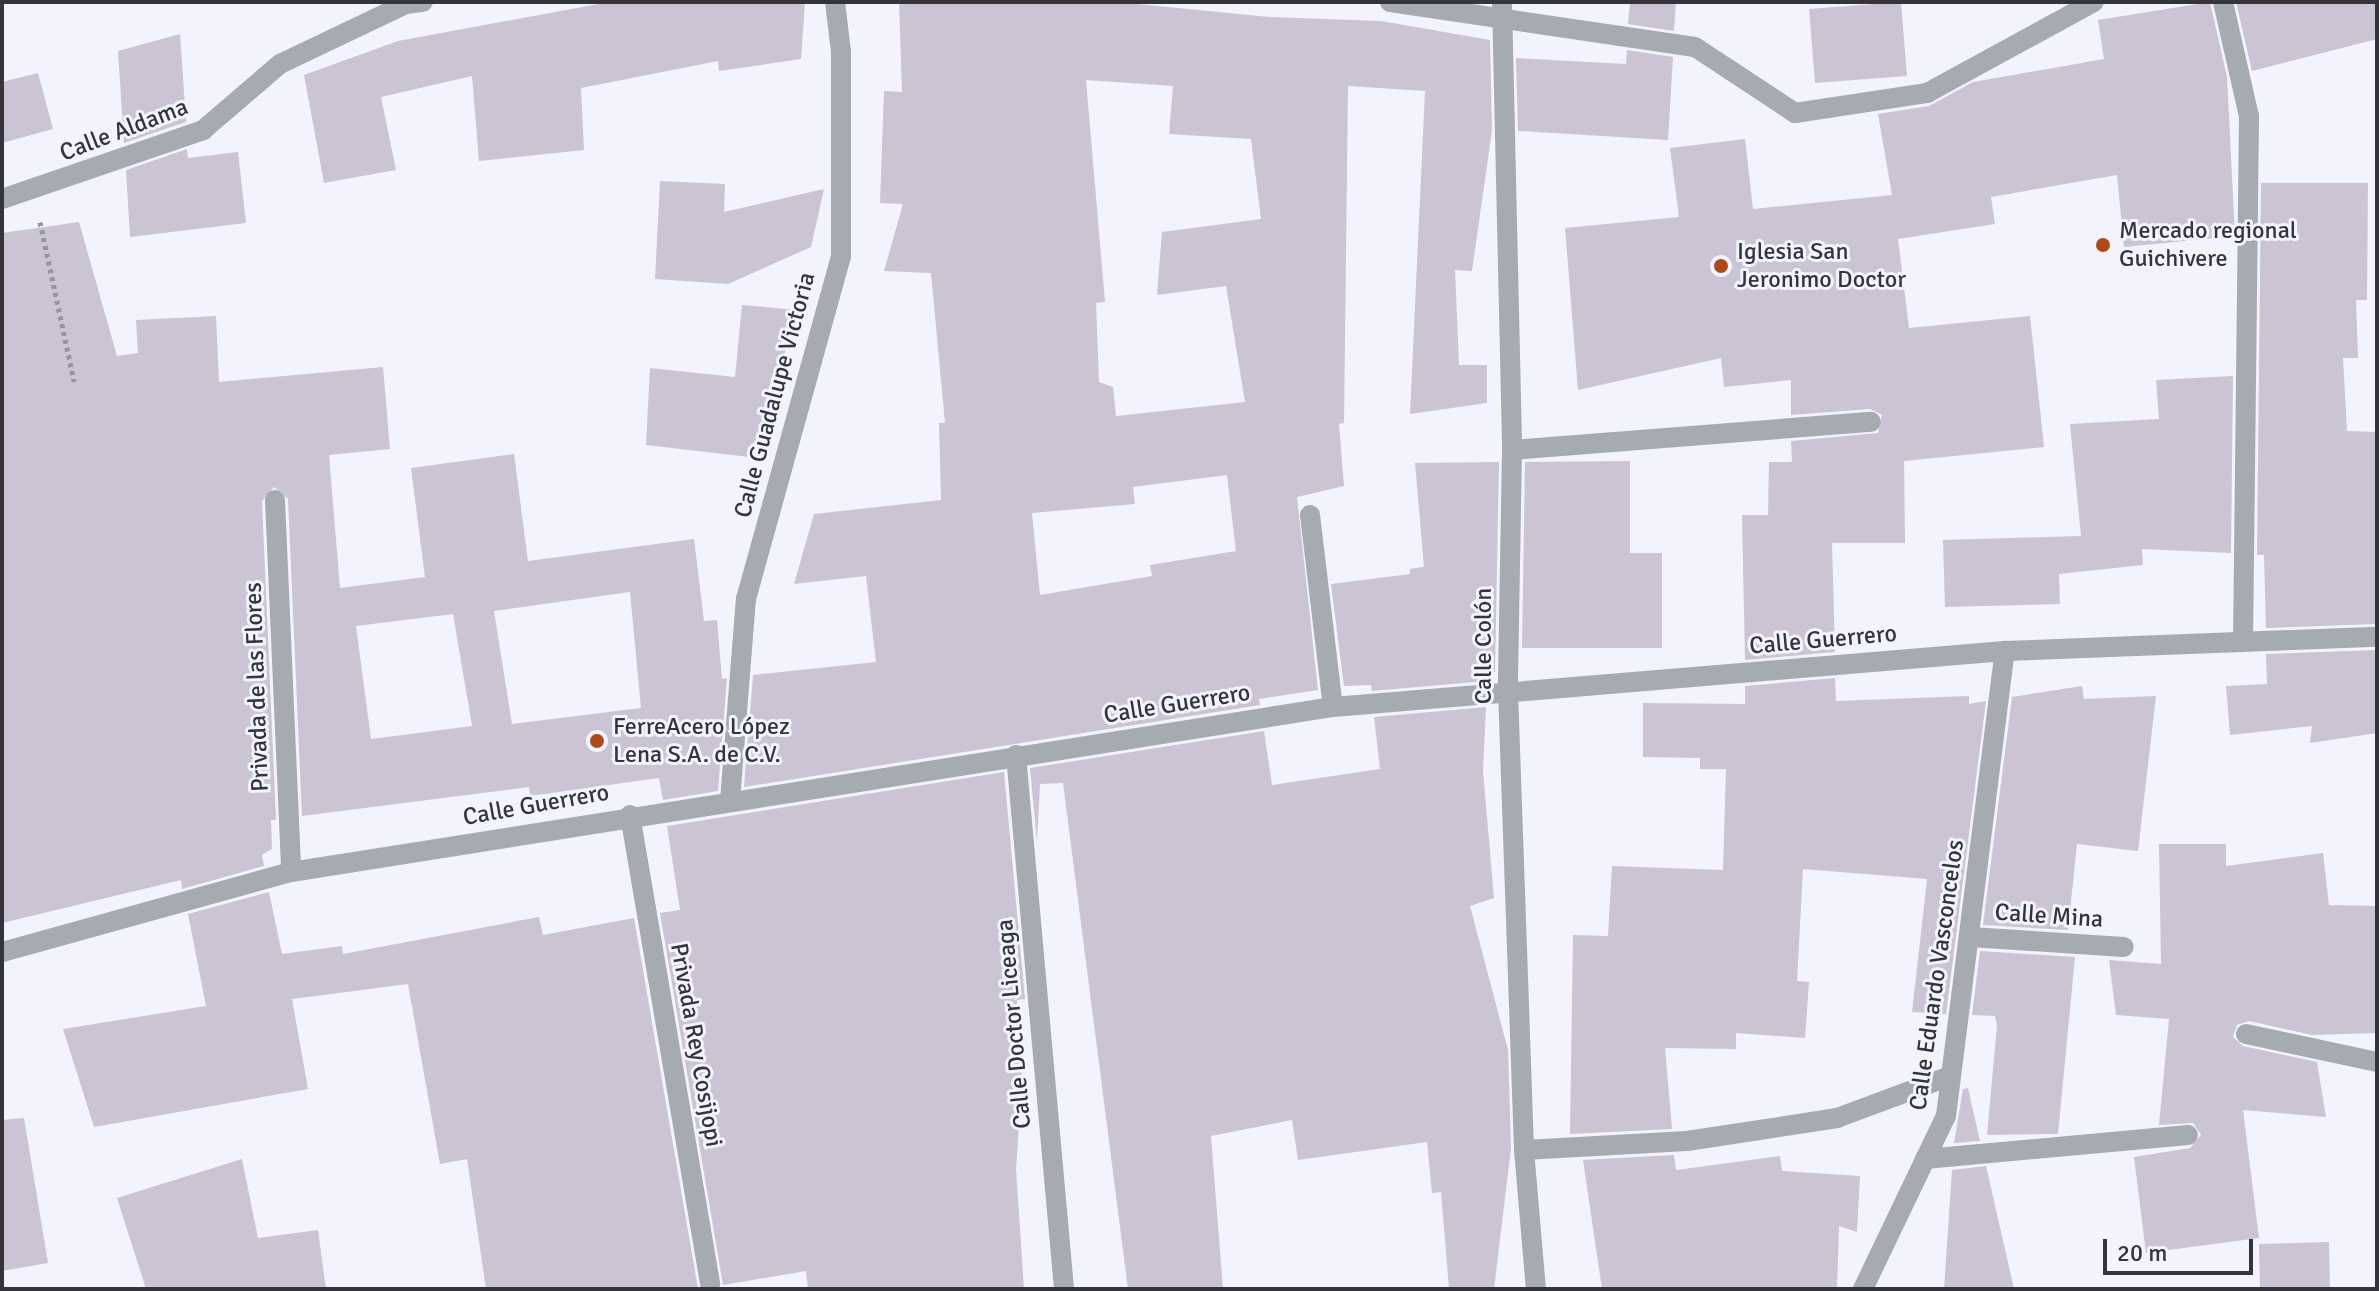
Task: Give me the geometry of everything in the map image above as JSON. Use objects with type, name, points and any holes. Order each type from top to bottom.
[{"type":"street","name":"Calle Aldama","points":[[2,199],[34,191],[203,130],[280,64],[406,4],[423,2]]},
{"type":"street","name":"Calle Guadalupe Victoria","points":[[730,801],[746,599],[841,256],[841,52],[835,2]]},
{"type":"street","points":[[1390,2],[1503,9],[1695,47],[1795,113],[1927,93],[2094,2]]},
{"type":"street","points":[[2223,2],[2249,116],[2243,642]]},
{"type":"street","name":"Calle Colón","points":[[1503,9],[1512,450],[1508,691],[1524,1150],[1536,1289]]},
{"type":"street","points":[[1512,450],[1871,422]]},
{"type":"street","name":"Privada de las Flores","points":[[275,500],[291,872]]},
{"type":"street","points":[[1310,515],[1333,707]]},
{"type":"street","name":"Calle Guerrero","points":[[2,952],[291,872],[630,815],[1333,707],[2005,651],[2377,637]]},
{"type":"street","name":"Calle Eduardo Vasconcelos","points":[[1863,1289],[1946,1116],[2005,651]]},
{"type":"street","name":"Calle Doctor Liceaga","points":[[1016,755],[1064,1289]]},
{"type":"street","name":"Privada Rey Cosijopi","points":[[630,815],[710,1284]]},
{"type":"street","name":"Calle Mina","points":[[1970,937],[2124,947]]},
{"type":"street","points":[[2246,1034],[2377,1062]]},
{"type":"street","points":[[1524,1150],[1687,1141],[1837,1118],[1950,1076]]},
{"type":"street","points":[[1925,1159],[2188,1135]]},
{"type":"path","points":[[34,191],[74,381]]},
{"type":"building","points":[[609,2],[805,2],[801,59],[719,71],[718,61],[581,88],[584,150],[479,161],[472,76],[381,97],[396,170],[324,183],[304,75],[398,41]]},
{"type":"building","points":[[899,2],[1117,2],[1269,17],[1381,21],[1490,40],[1492,130],[1472,271],[1455,270],[1459,365],[1487,365],[1487,403],[1410,414],[1425,91],[1348,86],[1344,423],[1339,424],[1344,486],[1297,497],[1318,690],[1259,699],[1260,705],[744,787],[753,675],[876,662],[866,576],[794,584],[814,514],[941,500],[939,423],[945,423],[931,273],[884,271],[903,204],[880,203],[884,91],[902,92]],"holes":[[[1086,80],[1173,86],[1169,134],[1251,139],[1261,219],[1162,232],[1157,295],[1226,286],[1245,402],[1116,416],[1113,387],[1099,382],[1096,303],[1105,302]],[[1227,475],[1236,551],[1150,565],[1152,576],[1040,595],[1032,513],[1135,504],[1133,487]]]},
{"type":"building","points":[[1630,2],[1676,2],[1674,31],[1628,24]]},
{"type":"building","points":[[1901,2],[1907,76],[1815,83],[1809,9]]},
{"type":"building","points":[[2210,2],[2227,77],[2235,236],[2124,247],[2117,175],[1991,197],[1995,224],[1898,239],[1909,328],[2030,316],[2044,447],[1904,461],[1905,543],[1832,543],[1835,652],[1745,660],[1742,515],[1768,515],[1769,462],[1792,462],[1791,441],[1878,433],[1882,415],[1870,409],[1791,415],[1791,380],[1724,387],[1721,358],[1578,390],[1565,228],[1679,217],[1670,148],[1745,139],[1753,209],[1892,195],[1878,114],[1929,106],[1973,82],[2104,59],[2098,20]]},
{"type":"building","points":[[2236,2],[2377,2],[2377,39],[2252,71]]},
{"type":"building","points":[[180,34],[186,122],[124,143],[118,51]]},
{"type":"building","points":[[1627,50],[1673,57],[1668,140],[1518,131],[1516,58],[1626,64]]},
{"type":"building","points":[[38,73],[53,129],[2,143],[2,82]]},
{"type":"building","points":[[187,149],[188,158],[238,152],[246,223],[130,237],[126,170]]},
{"type":"building","points":[[660,181],[725,184],[724,212],[824,189],[811,247],[728,284],[655,279]]},
{"type":"building","points":[[2261,183],[2368,183],[2367,300],[2356,300],[2358,358],[2343,358],[2347,431],[2377,432],[2377,624],[2266,628],[2264,555],[2257,555]]},
{"type":"building","points":[[79,222],[117,356],[138,353],[136,320],[216,316],[219,382],[383,367],[390,449],[329,455],[340,588],[425,577],[411,468],[514,454],[528,561],[694,539],[704,621],[717,620],[722,679],[727,678],[718,791],[663,800],[659,778],[530,796],[529,787],[302,816],[288,499],[274,487],[262,501],[276,820],[271,820],[272,849],[262,855],[264,866],[182,889],[181,880],[2,923],[2,233]],"holes":[[[630,592],[641,708],[512,724],[494,611]],[[453,614],[472,726],[371,739],[356,626]]]},
{"type":"building","points":[[742,305],[796,310],[758,458],[646,445],[650,368],[735,377]]},
{"type":"building","points":[[2233,376],[2231,553],[2142,549],[2143,565],[2059,574],[2060,604],[1945,607],[1943,540],[2081,536],[2070,424],[2159,419],[2156,380]]},
{"type":"building","points":[[1630,461],[1630,553],[1662,553],[1662,648],[1522,648],[1525,462]]},
{"type":"building","points":[[1499,462],[1495,672],[1487,673],[1487,681],[1372,691],[1371,685],[1344,686],[1331,584],[1410,574],[1410,569],[1424,567],[1415,463]]},
{"type":"building","points":[[2377,650],[2377,733],[2310,743],[2312,726],[2230,735],[2226,686],[2267,684],[2266,654]]},
{"type":"building","points":[[1835,678],[1836,701],[1969,696],[1969,704],[1986,701],[1946,1014],[1912,1012],[1927,879],[1803,869],[1797,981],[1809,982],[1805,1038],[1736,1033],[1736,1049],[1665,1048],[1672,1129],[1570,1134],[1573,935],[1608,936],[1612,866],[1723,870],[1726,769],[1700,769],[1700,758],[1643,757],[1643,703],[1745,704],[1745,686]]},
{"type":"building","points":[[2082,686],[2084,699],[2156,696],[2138,851],[2077,844],[2068,930],[1983,925],[2012,697]]},
{"type":"building","points":[[1486,707],[1483,771],[1494,898],[1470,906],[1508,1050],[1511,1148],[1494,1289],[1449,1289],[1441,1192],[1432,1193],[1427,1142],[1298,1160],[1292,1120],[1211,1136],[1223,1289],[1128,1289],[1063,783],[1040,784],[1037,842],[1030,768],[1264,731],[1272,785],[1380,769],[1374,717]]},
{"type":"building","points":[[1004,772],[1025,999],[1017,1000],[1022,1081],[1016,1169],[1024,1289],[808,1289],[806,1271],[723,1285],[660,913],[680,910],[667,826]]},
{"type":"building","points":[[2159,844],[2226,844],[2226,866],[2323,853],[2329,905],[2377,906],[2377,1033],[2312,1035],[2249,1021],[2237,1025],[2233,1037],[2243,1046],[2317,1062],[2326,1117],[2243,1110],[2259,1238],[2146,1253],[2134,1157],[2190,1148],[2201,1135],[2193,1123],[2159,1125],[2169,1019],[2116,1015],[2109,960],[2161,964]]},
{"type":"building","points":[[269,892],[282,954],[342,946],[343,954],[539,917],[543,935],[634,918],[698,1289],[486,1289],[467,1159],[440,1164],[408,984],[292,999],[308,1089],[94,1127],[63,1029],[206,1006],[188,914]]},
{"type":"building","points":[[1980,951],[2075,957],[2058,1134],[1987,1135],[1997,1026],[1995,1016],[1972,1015]]},
{"type":"building","points":[[1968,1088],[1980,1141],[1954,1143],[1963,1089]]},
{"type":"building","points":[[24,1118],[48,1263],[2,1271],[2,1120]]},
{"type":"building","points":[[1674,1155],[1676,1170],[1780,1156],[1782,1171],[1860,1176],[1857,1232],[1839,1226],[1837,1289],[1602,1289],[1583,1160]]},
{"type":"building","points":[[242,1159],[258,1238],[318,1230],[326,1289],[146,1289],[117,1198]]},
{"type":"building","points":[[1986,1166],[2014,1289],[1944,1289],[1952,1170]]},
{"type":"building","points":[[2329,1242],[2330,1289],[2260,1289],[2259,1244]]},
{"type":"place","name":"Mercado regional Guichivere","points":[[2103,245]]},
{"type":"place","name":"Iglesia San Jeronimo Doctor","points":[[1721,266]]},
{"type":"place","name":"FerreAcero López Lena S.A. de C.V.","points":[[597,741]]}]
